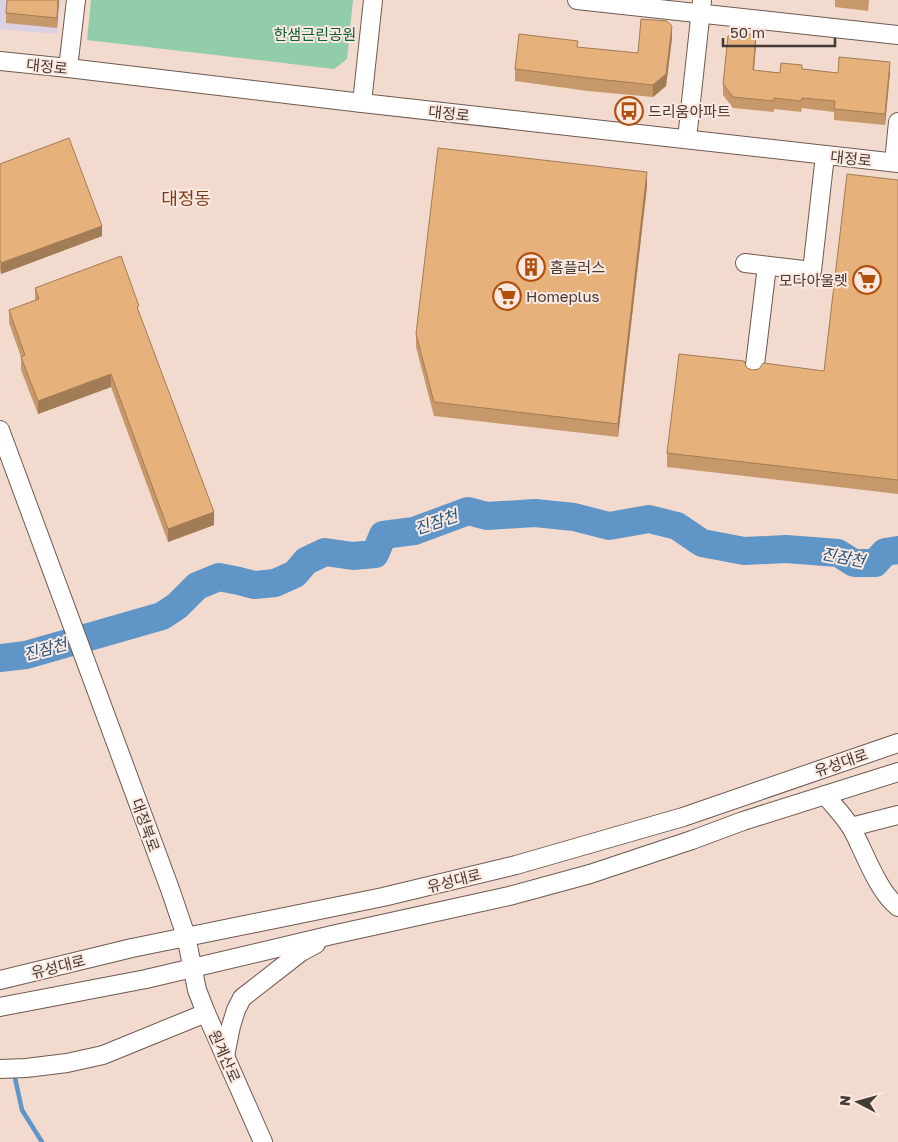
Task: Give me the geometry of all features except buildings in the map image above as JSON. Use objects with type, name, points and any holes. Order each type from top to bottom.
[{"type":"street","points":[[68,68],[76,0]]},
{"type":"street","points":[[362,103],[373,0]]},
{"type":"street","points":[[577,0],[701,7],[898,35]]},
{"type":"street","points":[[687,140],[701,7]]},
{"type":"street","name":"대정로","points":[[0,61],[896,163]]},
{"type":"street","points":[[896,163],[898,122]]},
{"type":"street","points":[[745,263],[812,271],[825,155]]},
{"type":"street","points":[[754,373],[767,266]]},
{"type":"street","name":"대정북로","points":[[0,430],[167,880],[186,936],[193,967]]},
{"type":"street","name":"유성대로","points":[[0,980],[132,948],[383,897],[516,865],[683,817],[898,743]]},
{"type":"street","name":"유성대로","points":[[0,1007],[146,979],[509,896],[590,874],[743,821],[898,772]]},
{"type":"street","points":[[825,795],[851,827],[879,883],[898,907]]},
{"type":"street","points":[[851,827],[898,816]]},
{"type":"street","points":[[225,1056],[231,1026],[242,998],[301,952],[332,935]]},
{"type":"street","name":"원계산로","points":[[193,967],[197,990],[206,1014],[263,1142]]},
{"type":"street","points":[[0,1070],[67,1063],[103,1055],[206,1014]]},
{"type":"shaded area","points":[[0,0],[61,0],[57,34],[0,29]]},
{"type":"green space","name":"한샘근린공원","points":[[91,0],[353,0],[347,59],[334,69],[87,40]]},
{"type":"waterway","name":"진잠천","points":[[0,658],[26,655],[162,616],[177,606],[197,586],[219,577],[254,585],[275,583],[295,574],[306,561],[325,552],[353,556],[375,554],[383,535],[414,531],[468,511],[487,516],[535,513],[574,517],[609,526],[649,519],[677,526],[702,543],[744,551],[786,549],[838,553],[854,563],[875,563],[885,552],[898,550]]},
{"type":"waterway","points":[[15,1078],[22,1110],[42,1142]]},
{"type":"place","name":"드리움아파트","points":[[629,111]]},
{"type":"place","name":"홈플러스","points":[[531,267]]},
{"type":"place","name":"모다아울렛","points":[[867,280]]},
{"type":"place","name":"Homeplus","points":[[507,296]]},
{"type":"district","name":"대정동","points":[[186,198]]}]
